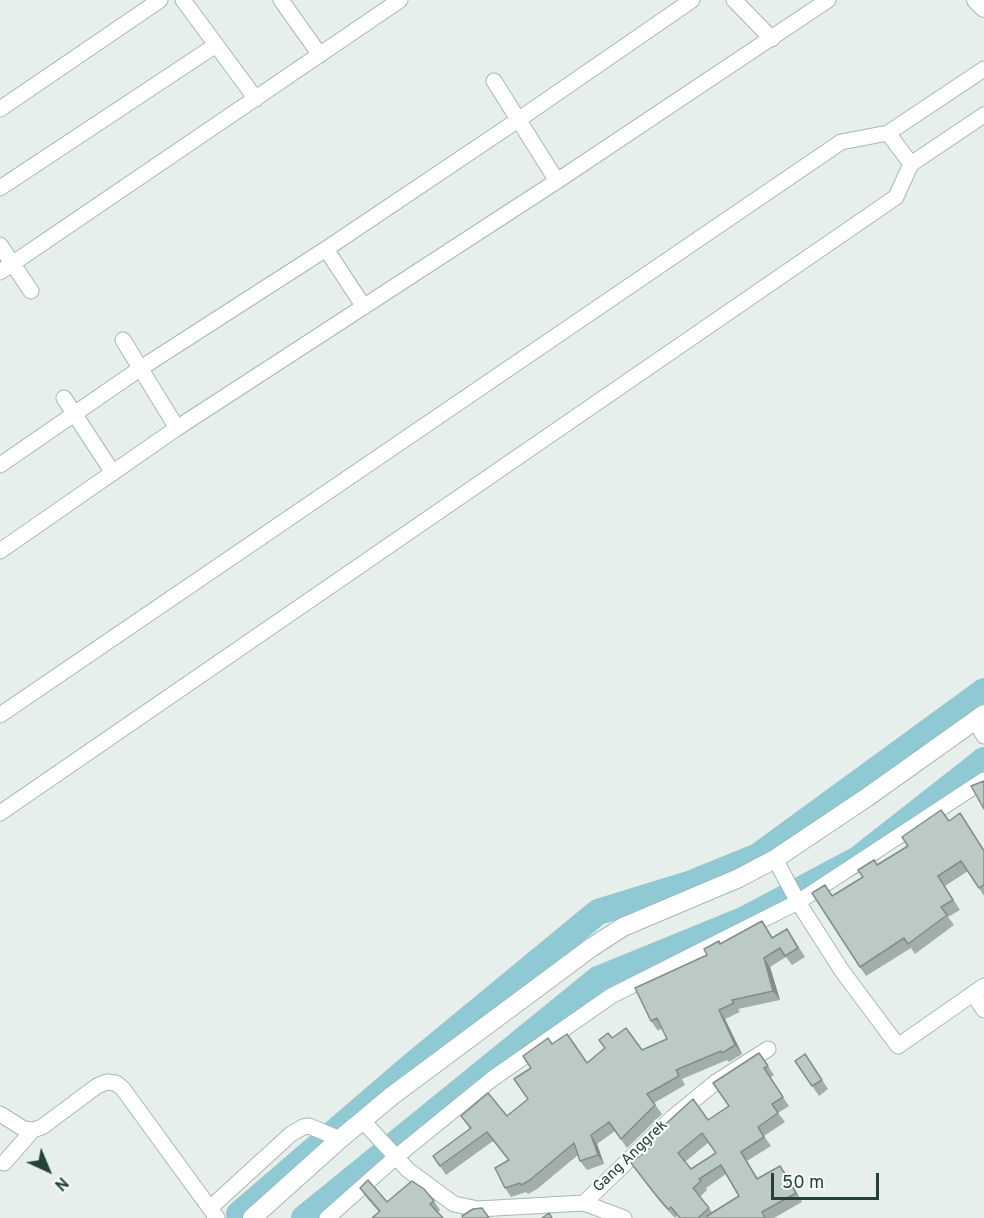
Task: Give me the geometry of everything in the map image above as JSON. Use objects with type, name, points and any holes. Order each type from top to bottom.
[{"type":"street","points":[[0,109],[160,0]]},
{"type":"street","points":[[183,0],[256,99]]},
{"type":"street","points":[[281,0],[320,55]]},
{"type":"street","points":[[6,268],[400,0]]},
{"type":"street","points":[[0,465],[141,368],[326,249],[518,120],[692,0]]},
{"type":"street","points":[[734,0],[772,39]]},
{"type":"street","points":[[0,552],[177,428],[557,181],[828,0]]},
{"type":"street","points":[[976,0],[984,8]]},
{"type":"street","points":[[0,188],[216,45]]},
{"type":"street","points":[[0,715],[841,142],[888,134],[984,69]]},
{"type":"street","points":[[494,81],[557,181]]},
{"type":"street","points":[[0,813],[896,197],[911,164],[984,115]]},
{"type":"street","points":[[888,134],[911,164]]},
{"type":"street","points":[[0,245],[6,268],[31,291]]},
{"type":"street","points":[[326,249],[364,307]]},
{"type":"street","points":[[123,340],[177,428]]},
{"type":"street","points":[[64,398],[113,472]]},
{"type":"street","points":[[252,1218],[333,1136],[368,1126],[607,937],[623,927],[739,878],[779,867],[982,726]]},
{"type":"street","points":[[327,1218],[393,1154],[492,1079],[611,996],[796,899],[984,780]]},
{"type":"street","points":[[779,867],[796,899],[842,971],[898,1046],[978,990],[984,1010]]},
{"type":"street","name":"Gang Anggrek","points":[[584,1203],[672,1118],[716,1082],[768,1049]]},
{"type":"street","points":[[4,1163],[33,1130],[42,1127],[97,1086],[107,1082],[116,1083],[123,1089],[213,1213],[291,1134],[309,1126],[333,1136]]},
{"type":"street","points":[[0,1114],[16,1125],[33,1130]]},
{"type":"street","points":[[368,1126],[393,1154],[452,1211],[584,1203],[624,1218]]},
{"type":"building","points":[[984,781],[984,809],[971,786]]},
{"type":"building","points":[[941,810],[949,821],[960,813],[984,851],[984,885],[979,888],[961,861],[938,876],[953,900],[941,907],[947,915],[908,944],[904,938],[860,967],[812,893],[825,885],[832,896],[863,877],[858,870],[874,860],[877,865],[908,846],[902,837]]},
{"type":"building","points":[[762,921],[772,938],[787,929],[798,948],[785,956],[780,948],[764,958],[773,991],[732,1000],[734,1003],[719,1010],[735,1045],[722,1053],[721,1051],[676,1070],[679,1076],[647,1094],[655,1105],[621,1139],[609,1122],[591,1135],[598,1155],[580,1161],[574,1143],[530,1180],[521,1185],[520,1183],[505,1188],[495,1168],[509,1160],[487,1132],[440,1166],[433,1156],[471,1128],[461,1116],[488,1093],[507,1116],[528,1099],[514,1079],[531,1068],[523,1056],[548,1038],[552,1044],[567,1034],[587,1063],[605,1048],[599,1040],[608,1033],[612,1038],[626,1028],[642,1050],[667,1039],[657,1018],[651,1021],[635,988],[707,955],[704,949],[719,941],[720,944]]},
{"type":"building","points":[[759,1053],[768,1066],[764,1068],[783,1097],[772,1104],[778,1113],[758,1127],[764,1137],[741,1152],[757,1179],[780,1166],[796,1193],[762,1212],[765,1218],[708,1218],[707,1216],[739,1196],[721,1165],[699,1179],[701,1181],[693,1188],[709,1208],[698,1218],[680,1218],[671,1207],[668,1209],[631,1163],[652,1146],[647,1141],[693,1099],[708,1120],[729,1106],[713,1083]],"holes":[[[702,1133],[716,1153],[691,1169],[678,1153]]]},
{"type":"building","points":[[805,1054],[822,1080],[812,1086],[795,1061]]},
{"type":"building","points":[[368,1180],[387,1202],[412,1181],[424,1189],[434,1201],[430,1204],[443,1218],[372,1218],[380,1211],[360,1188]]},
{"type":"building","points":[[482,1208],[489,1218],[463,1218],[462,1216],[473,1209]]},
{"type":"building","points":[[549,1213],[552,1218],[542,1218]]},
{"type":"waterway","points":[[239,1214],[410,1067],[598,912],[689,884],[758,856],[984,691]]},
{"type":"waterway","points":[[304,1218],[598,979],[745,919],[858,859],[984,760]]}]
